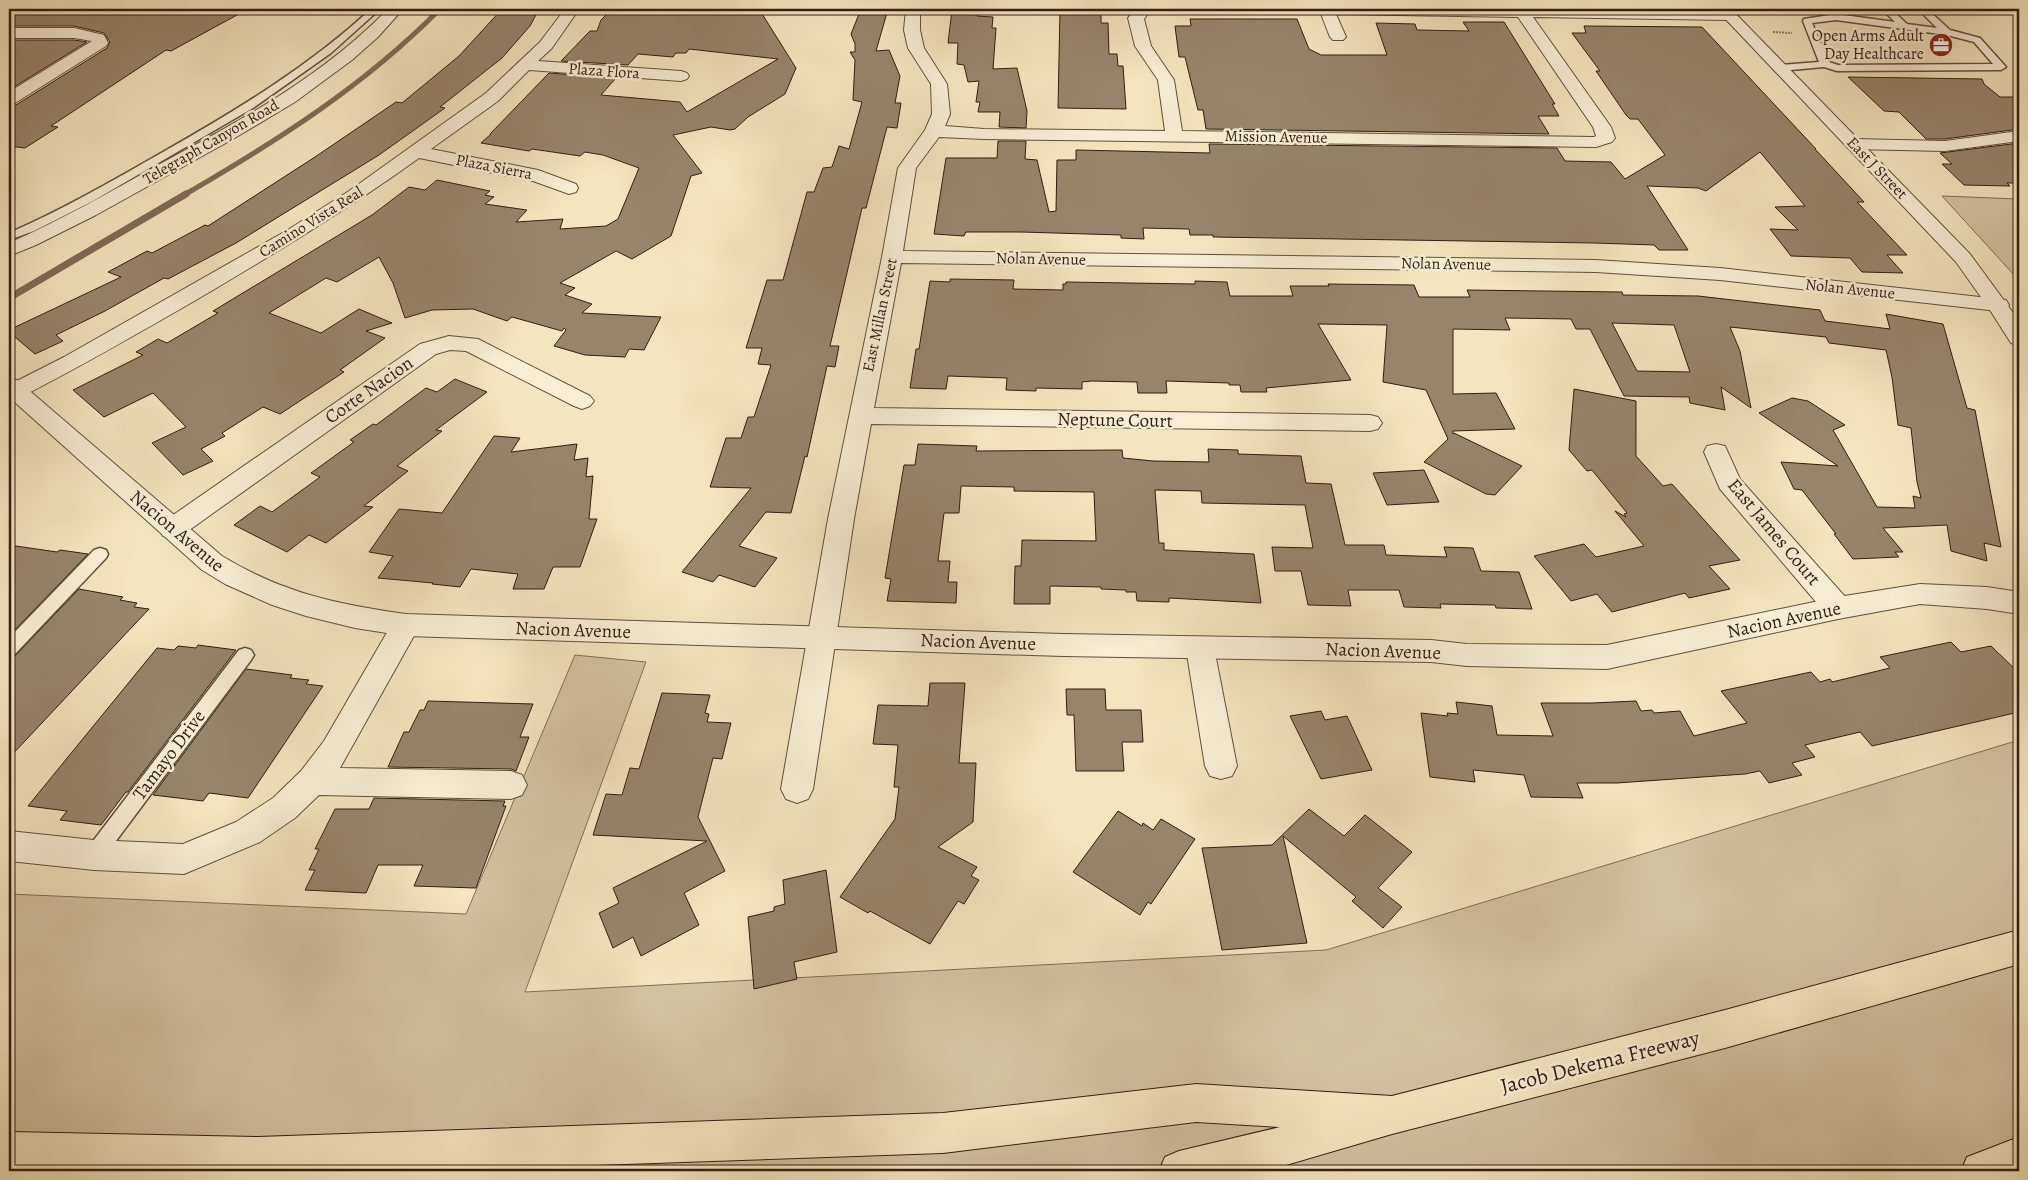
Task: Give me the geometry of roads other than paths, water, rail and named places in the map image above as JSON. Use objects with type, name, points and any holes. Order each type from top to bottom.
[{"type":"highway","name":"Jacob Dekema Freeway","points":[[1179,1171],[1260,1153],[1392,1116],[1725,1030],[2019,947]]},
{"type":"highway","points":[[9,1152],[258,1157],[943,1133],[1196,1103],[1392,1116]]},
{"type":"highway","points":[[1981,1171],[2019,1157]]},
{"type":"street","name":"Telegraph Canyon Road","points":[[9,250],[99,206],[295,94],[350,52],[396,9]]},
{"type":"street","name":"Camino Vista Real","points":[[11,390],[72,362],[293,235],[356,195],[492,97],[546,45],[572,9]]},
{"type":"street","name":"East Millan Street","points":[[797,789],[821,636],[907,168],[934,131],[941,114],[939,84],[916,48],[912,30],[913,9]]},
{"type":"street","points":[[1276,9],[1523,13],[1726,12]]},
{"type":"street","points":[[1327,10],[1338,37]]},
{"type":"street","name":"East J Street","points":[[1726,12],[1963,258],[1998,305],[2019,338]]},
{"type":"street","name":"Mission Avenue","points":[[934,131],[984,134],[1596,142],[1606,138],[1602,127],[1523,13]]},
{"type":"street","points":[[1140,14],[1143,46],[1166,80],[1174,136]]},
{"type":"street","points":[[9,33],[74,33],[99,38],[100,43],[9,100]]},
{"type":"street","name":"Plaza Flora","points":[[526,65],[681,76]]},
{"type":"street","points":[[1854,144],[1945,146],[2019,136]]},
{"type":"street","name":"Plaza Sierra","points":[[416,152],[538,176],[569,188]]},
{"type":"street","name":"Nolan Avenue","points":[[892,257],[1596,266],[1720,274],[1998,305]]},
{"type":"street","name":"Corte Nacion","points":[[172,528],[410,360],[428,349],[448,342],[470,344],[582,401]]},
{"type":"street","name":"Nacion Avenue","points":[[11,390],[212,563],[229,575],[288,601],[344,616],[406,625],[1200,648],[1431,651],[1467,656],[1607,657],[1838,608],[1920,594],[1987,598],[2019,603]]},
{"type":"street","name":"Neptune Court","points":[[860,416],[1370,423]]},
{"type":"street","name":"East James Court","points":[[1716,452],[1729,483],[1838,608]]},
{"type":"street","points":[[9,846],[24,850],[184,859],[248,832],[284,808],[312,780],[335,750],[406,625]]},
{"type":"street","points":[[1200,648],[1221,766]]},
{"type":"street","points":[[312,780],[511,785]]},
{"type":"lane","points":[[9,236],[94,197],[226,121],[284,83],[350,34],[376,9]]},
{"type":"lane","points":[[1855,9],[1862,20]]},
{"type":"lane","points":[[1886,9],[1904,26]]},
{"type":"lane","points":[[1922,9],[1946,32]]},
{"type":"lane","points":[[1780,68],[1824,64],[1837,68],[2001,68],[1977,40],[1946,32],[1836,17],[1807,21],[1824,64]]},
{"type":"lane","points":[[9,649],[100,554]]},
{"type":"lane","name":"Tamayo Drive","points":[[94,855],[245,655]]},
{"type":"waterway","points":[[184,195],[253,154],[318,111],[381,63],[440,9]]},
{"type":"waterway","points":[[9,298],[186,194]]},
{"type":"place","name":"Open Arms Adult Day Healthcare","points":[[1941,45]]}]
